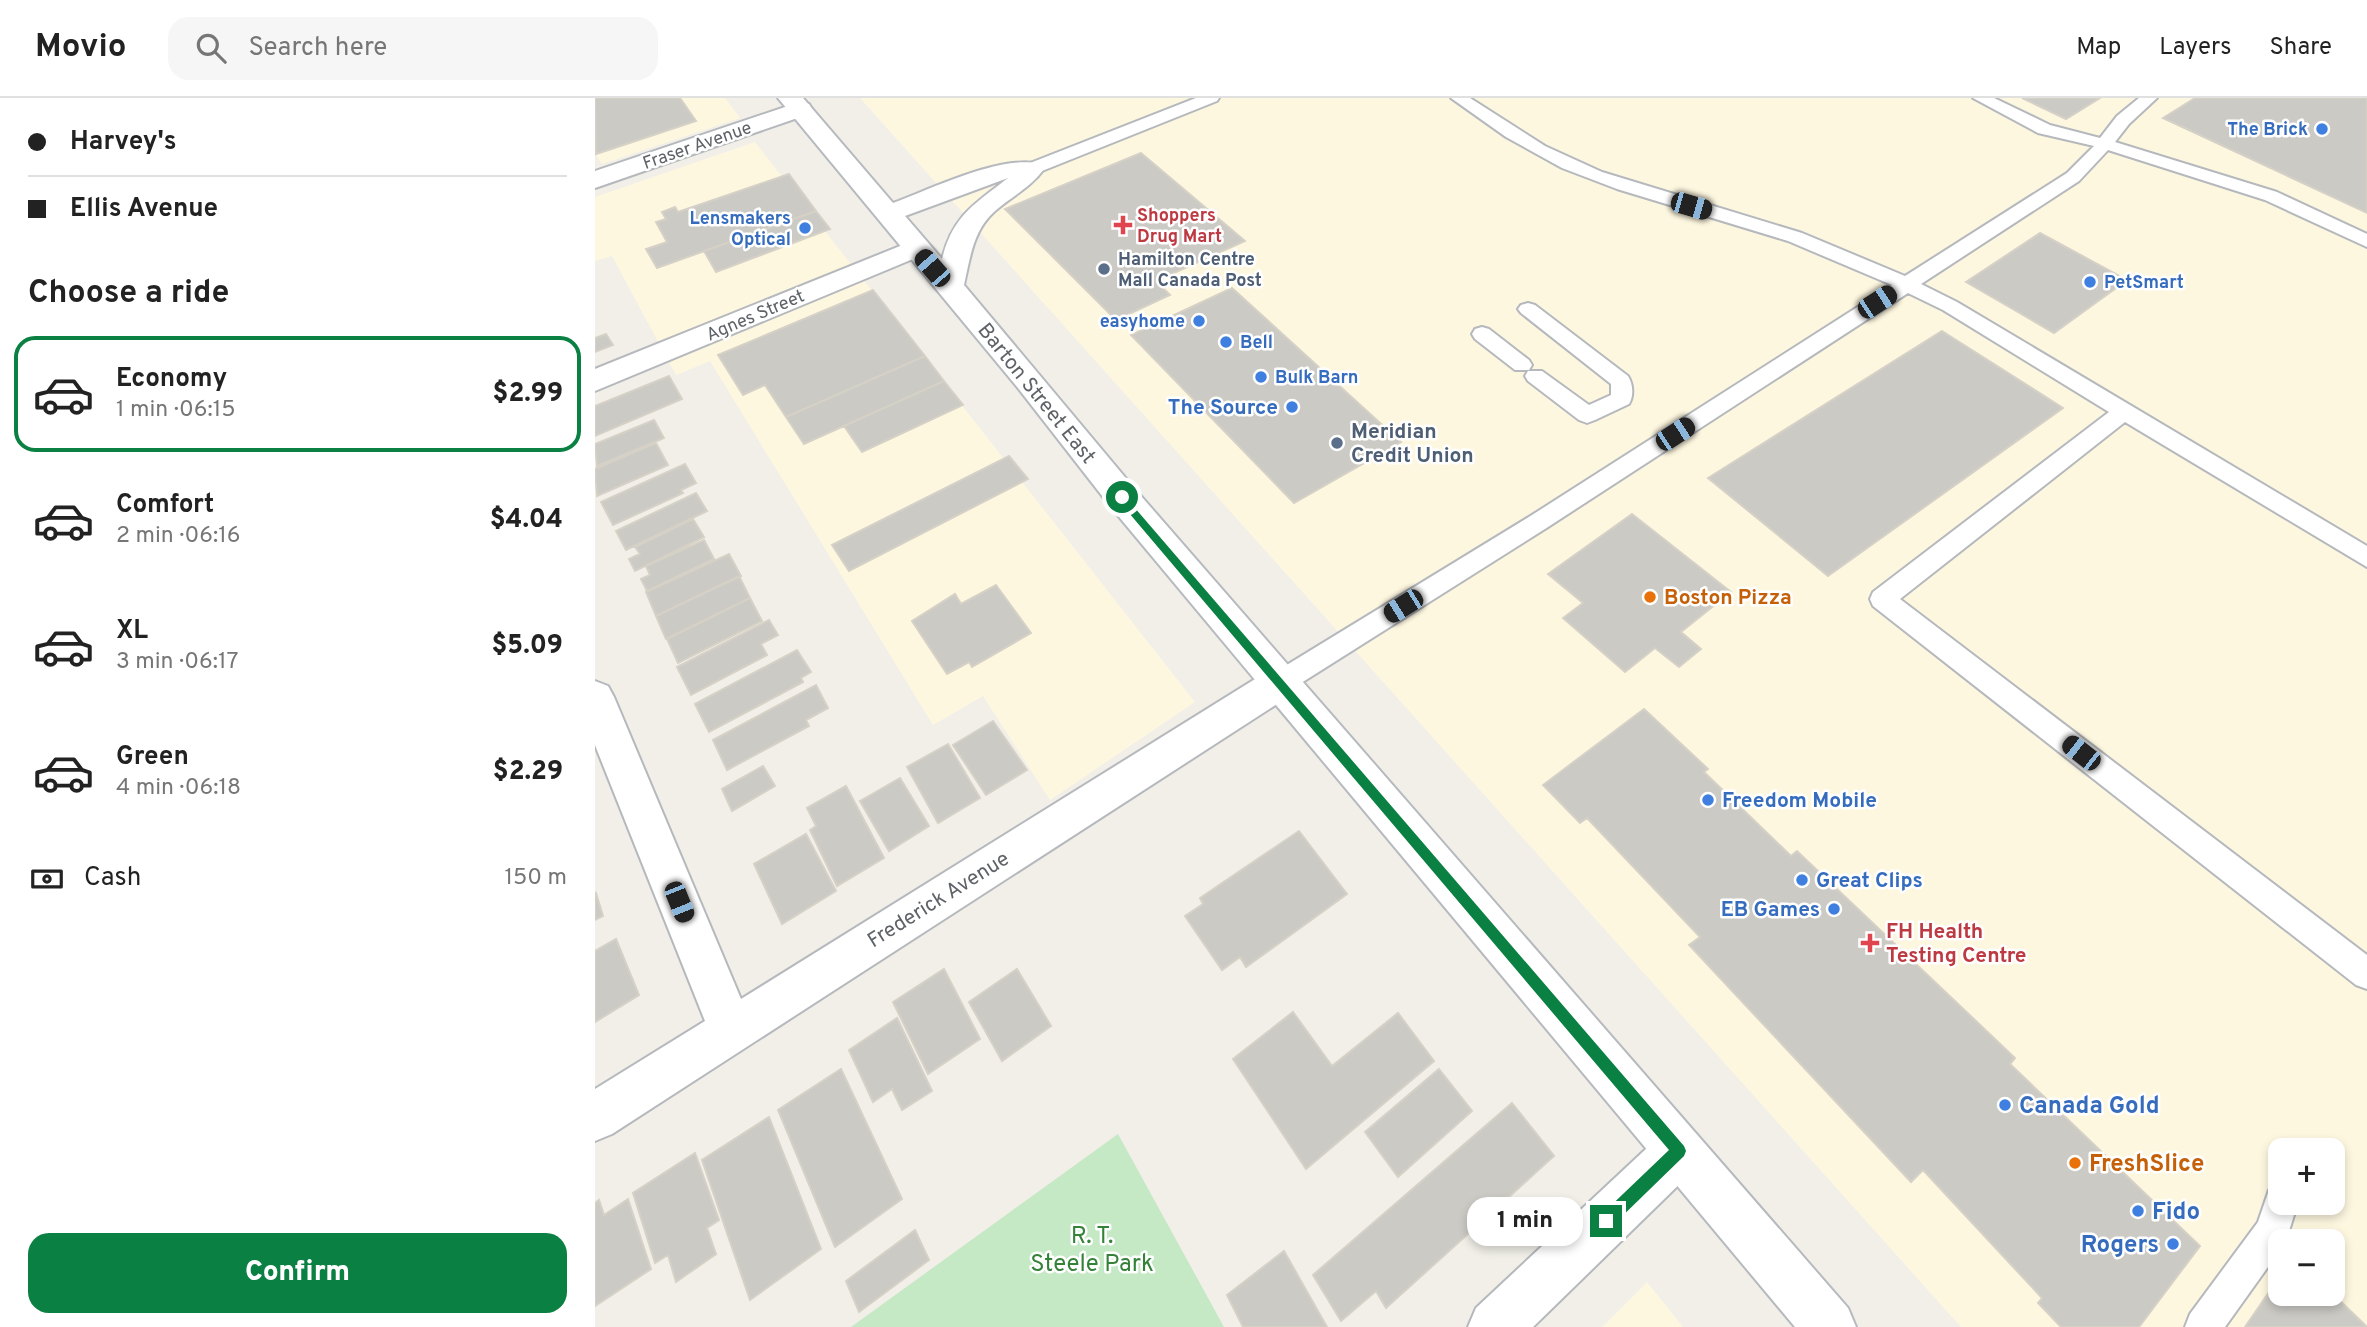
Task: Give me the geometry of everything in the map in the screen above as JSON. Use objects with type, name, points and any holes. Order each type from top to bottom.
[{"type":"main road","name":"Fraser Avenue","points":[[595,180],[795,104]]},
{"type":"main road","name":"Barton Street East","points":[[795,104],[1122,497],[1829,1327]]},
{"type":"main road","points":[[886,214],[1004,171],[1031,169]]},
{"type":"main road","points":[[949,287],[963,233],[985,207],[1019,185],[1031,169]]},
{"type":"main road","name":"Agnes Street","points":[[595,381],[915,248]]},
{"type":"main road","name":"Frederick Avenue","points":[[595,1117],[1281,682]]},
{"type":"main road","points":[[595,696],[731,1030]]},
{"type":"main road","points":[[1495,1327],[1679,1151]]},
{"type":"lane","points":[[1031,169],[1211,98]]},
{"type":"lane","points":[[1459,98],[1537,149],[1568,164],[1668,200],[1796,237],[1906,283],[1950,306],[2367,558]]},
{"type":"lane","points":[[1981,98],[2044,129],[2102,143],[2271,196],[2367,241]]},
{"type":"lane","points":[[1281,682],[1540,521],[2073,177],[2090,162],[2102,143],[2123,120],[2149,98]]},
{"type":"lane","points":[[1482,334],[1587,415],[1622,399],[1621,381],[1528,309]]},
{"type":"lane","points":[[2124,411],[1882,599],[2367,974]]},
{"type":"lane","points":[[2203,1327],[2273,1231],[2277,1215]]},
{"type":"shaded area","points":[[595,98],[725,98],[740,118],[602,164],[595,154]]},
{"type":"shaded area","points":[[860,98],[2367,98],[2367,1327],[1961,1327]]},
{"type":"shaded area","points":[[755,142],[1195,702],[1050,800],[983,696],[933,725],[710,361],[676,375],[612,256],[595,261],[595,197]]},
{"type":"shaded area","points":[[1647,1282],[1683,1327],[1602,1327]]},
{"type":"green space","name":"R. T. Steele Park","points":[[1118,1134],[1224,1327],[851,1327]]},
{"type":"building","points":[[595,98],[680,98],[696,121],[596,154]]},
{"type":"building","points":[[2022,98],[2100,98],[2066,119]]},
{"type":"building","points":[[2195,98],[2367,98],[2367,213],[2163,118]]},
{"type":"building","name":"Shoppers Drug Mart","points":[[1141,153],[1245,241],[1156,281],[1170,295],[1116,320],[1005,209]]},
{"type":"building","points":[[789,174],[816,211],[657,268],[646,249],[667,242],[656,222],[666,219],[662,212],[675,207],[678,212]]},
{"type":"building","points":[[816,211],[830,229],[716,272],[704,251]]},
{"type":"building","points":[[2040,233],[2127,280],[2054,333],[1966,282]]},
{"type":"building","points":[[1232,288],[1401,442],[1294,503],[1131,335]]},
{"type":"building","points":[[873,290],[925,356],[786,417],[765,385],[743,395],[718,355]]},
{"type":"building","points":[[1942,331],[2063,408],[1828,576],[1708,478]]},
{"type":"building","points":[[606,334],[613,345],[595,352],[595,338]]},
{"type":"building","points":[[925,356],[944,381],[804,444],[786,417]]},
{"type":"building","points":[[669,376],[682,399],[595,436],[595,406]]},
{"type":"building","points":[[944,381],[963,405],[862,452],[844,426]]},
{"type":"building","points":[[654,420],[664,438],[597,466],[595,444]]},
{"type":"building","points":[[656,443],[668,465],[597,496],[595,469]]},
{"type":"building","points":[[1009,456],[1028,479],[849,571],[832,545]]},
{"type":"building","points":[[685,464],[696,483],[681,490],[683,493],[613,525],[601,502]]},
{"type":"building","points":[[696,493],[707,511],[626,550],[616,531]]},
{"type":"building","name":"Boston Pizza","points":[[1632,514],[1731,592],[1681,632],[1701,649],[1679,667],[1655,648],[1625,672],[1563,618],[1583,603],[1548,574]]},
{"type":"building","points":[[693,519],[704,537],[635,571],[629,559],[640,554],[635,547]]},
{"type":"building","points":[[704,540],[714,559],[647,591],[641,579],[650,575],[646,566]]},
{"type":"building","points":[[729,554],[741,576],[656,616],[646,592]]},
{"type":"building","points":[[739,576],[750,598],[666,639],[656,616]]},
{"type":"building","points":[[996,585],[1031,633],[972,667],[969,662],[947,674],[912,621],[955,594],[961,604]]},
{"type":"building","points":[[750,598],[762,621],[678,663],[667,639]]},
{"type":"building","points":[[769,620],[778,635],[761,644],[767,655],[691,695],[677,667]]},
{"type":"building","points":[[797,650],[811,672],[801,678],[803,682],[709,732],[695,704]]},
{"type":"building","points":[[816,685],[828,708],[806,720],[809,726],[727,770],[713,740]]},
{"type":"building","points":[[1644,709],[1708,769],[1704,772],[1791,856],[1797,851],[2015,1058],[2010,1064],[2200,1246],[2139,1327],[2061,1327],[2038,1303],[2042,1298],[1923,1170],[1911,1182],[1689,945],[1700,937],[1587,818],[1580,823],[1543,785]]},
{"type":"building","points":[[993,721],[1027,770],[986,795],[953,745]]},
{"type":"building","points":[[948,744],[980,798],[938,823],[907,767]]},
{"type":"building","points":[[763,766],[775,786],[732,811],[722,789]]},
{"type":"building","points":[[900,778],[929,826],[889,851],[860,801]]},
{"type":"building","points":[[846,786],[884,858],[837,886],[810,830],[816,826],[807,808]]},
{"type":"building","points":[[1299,831],[1347,894],[1246,967],[1240,957],[1222,970],[1185,916],[1203,904],[1200,898]]},
{"type":"building","points":[[806,834],[836,891],[782,924],[754,864]]},
{"type":"building","points":[[595,894],[603,916],[595,920]]},
{"type":"building","points":[[616,939],[639,995],[595,1022],[595,951]]},
{"type":"building","points":[[944,969],[980,1039],[928,1074],[893,1002]]},
{"type":"building","points":[[1017,969],[1051,1026],[1002,1061],[969,1002]]},
{"type":"building","points":[[1293,1012],[1332,1066],[1398,1013],[1434,1061],[1306,1169],[1233,1059]]},
{"type":"building","points":[[897,1018],[932,1091],[902,1110],[892,1089],[873,1102],[849,1050]]},
{"type":"building","points":[[841,1069],[902,1199],[835,1247],[778,1110]]},
{"type":"building","points":[[1439,1069],[1472,1111],[1398,1177],[1365,1132]]},
{"type":"building","points":[[1512,1103],[1554,1156],[1386,1308],[1376,1291],[1341,1321],[1313,1275]]},
{"type":"building","points":[[769,1117],[821,1249],[750,1300],[702,1160]]},
{"type":"building","points":[[695,1153],[719,1220],[707,1228],[716,1254],[676,1282],[668,1255],[655,1263],[633,1193]]},
{"type":"building","points":[[628,1199],[651,1269],[595,1306],[595,1203],[599,1200],[604,1215]]},
{"type":"building","points":[[915,1230],[929,1260],[859,1312],[846,1281]]},
{"type":"building","points":[[1284,1251],[1327,1327],[1243,1327],[1227,1295]]},
{"type":"building","points":[[2268,1293],[2268,1306],[2345,1306],[2367,1327],[2245,1327]]},
{"type":"place","name":"The Brick","points":[[2322,129]]},
{"type":"place","name":"Shoppers Drug Mart","points":[[1123,225]]},
{"type":"place","name":"Lensmakers Optical","points":[[805,228]]},
{"type":"place","name":"Hamilton Centre Mall Canada Post","points":[[1104,269]]},
{"type":"place","name":"PetSmart","points":[[2090,282]]},
{"type":"place","name":"easyhome","points":[[1199,321]]},
{"type":"place","name":"Bell","points":[[1226,342]]},
{"type":"place","name":"Bulk Barn","points":[[1261,377]]},
{"type":"place","name":"The Source","points":[[1292,407]]},
{"type":"place","name":"Meridian Credit Union","points":[[1337,443]]},
{"type":"place","name":"Boston Pizza","points":[[1650,597]]},
{"type":"place","name":"Freedom Mobile","points":[[1708,800]]},
{"type":"place","name":"Great Clips","points":[[1802,880]]},
{"type":"place","name":"EB Games","points":[[1834,909]]},
{"type":"place","name":"FH Health Testing Centre","points":[[1870,943]]},
{"type":"place","name":"Canada Gold","points":[[2005,1105]]},
{"type":"place","name":"FreshSlice","points":[[2075,1163]]},
{"type":"place","name":"Fido","points":[[2138,1211]]},
{"type":"place","name":"Rogers","points":[[2173,1244]]},
{"type":"route","points":[[1122,497],[1679,1151],[1606,1221]]}]
